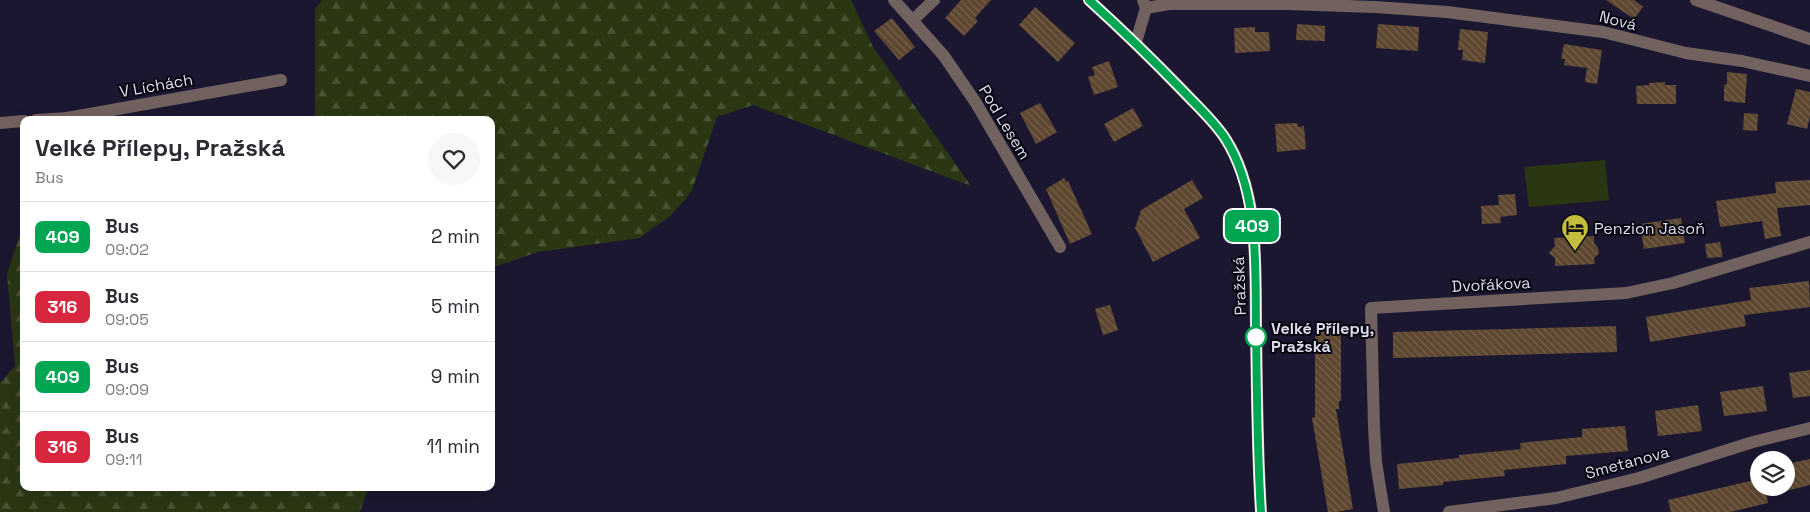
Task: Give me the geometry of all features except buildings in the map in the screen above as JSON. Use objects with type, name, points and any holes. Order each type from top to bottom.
[{"type":"main road","name":"Pražská","points":[[1089,0],[1136,42],[1224,136],[1238,165],[1251,213],[1255,272],[1261,512]]},
{"type":"street","name":"Pod Lesem","points":[[894,0],[944,56],[976,103],[1060,247]]},
{"type":"street","points":[[913,20],[934,0]]},
{"type":"street","points":[[1696,0],[1810,40]]},
{"type":"street","points":[[1136,42],[1145,4]]},
{"type":"street","name":"Nová","points":[[1145,4],[1287,4],[1448,12],[1603,32],[1686,54],[1742,62],[1810,76]]},
{"type":"street","name":"V Líchách","points":[[78,116],[281,80]]},
{"type":"street","points":[[0,123],[20,121]]},
{"type":"street","name":"Dvořákova","points":[[1384,512],[1376,462],[1371,308],[1626,293],[1673,283],[1810,242]]},
{"type":"street","name":"Smetanova","points":[[1449,512],[1566,496],[1639,478],[1752,442],[1810,428]]},
{"type":"green space","points":[[322,0],[851,0],[873,47],[971,186],[753,105],[717,117],[692,190],[669,217],[639,238],[538,252],[495,267],[495,116],[315,116],[315,9]]},
{"type":"green space","points":[[1605,160],[1609,200],[1529,207],[1524,167]]},
{"type":"green space","points":[[20,234],[20,491],[367,491],[360,512],[0,512],[0,383],[15,366],[7,274]]},
{"type":"bus line","name":"409","points":[[1089,0],[1136,42],[1224,136],[1238,165],[1247,194],[1252,226],[1255,272],[1261,512]]},
{"type":"place","name":"Penzion Jasoň","points":[[1575,252]]},
{"type":"place","name":"Velké Přílepy, Pražská","points":[[1256,337]]}]
